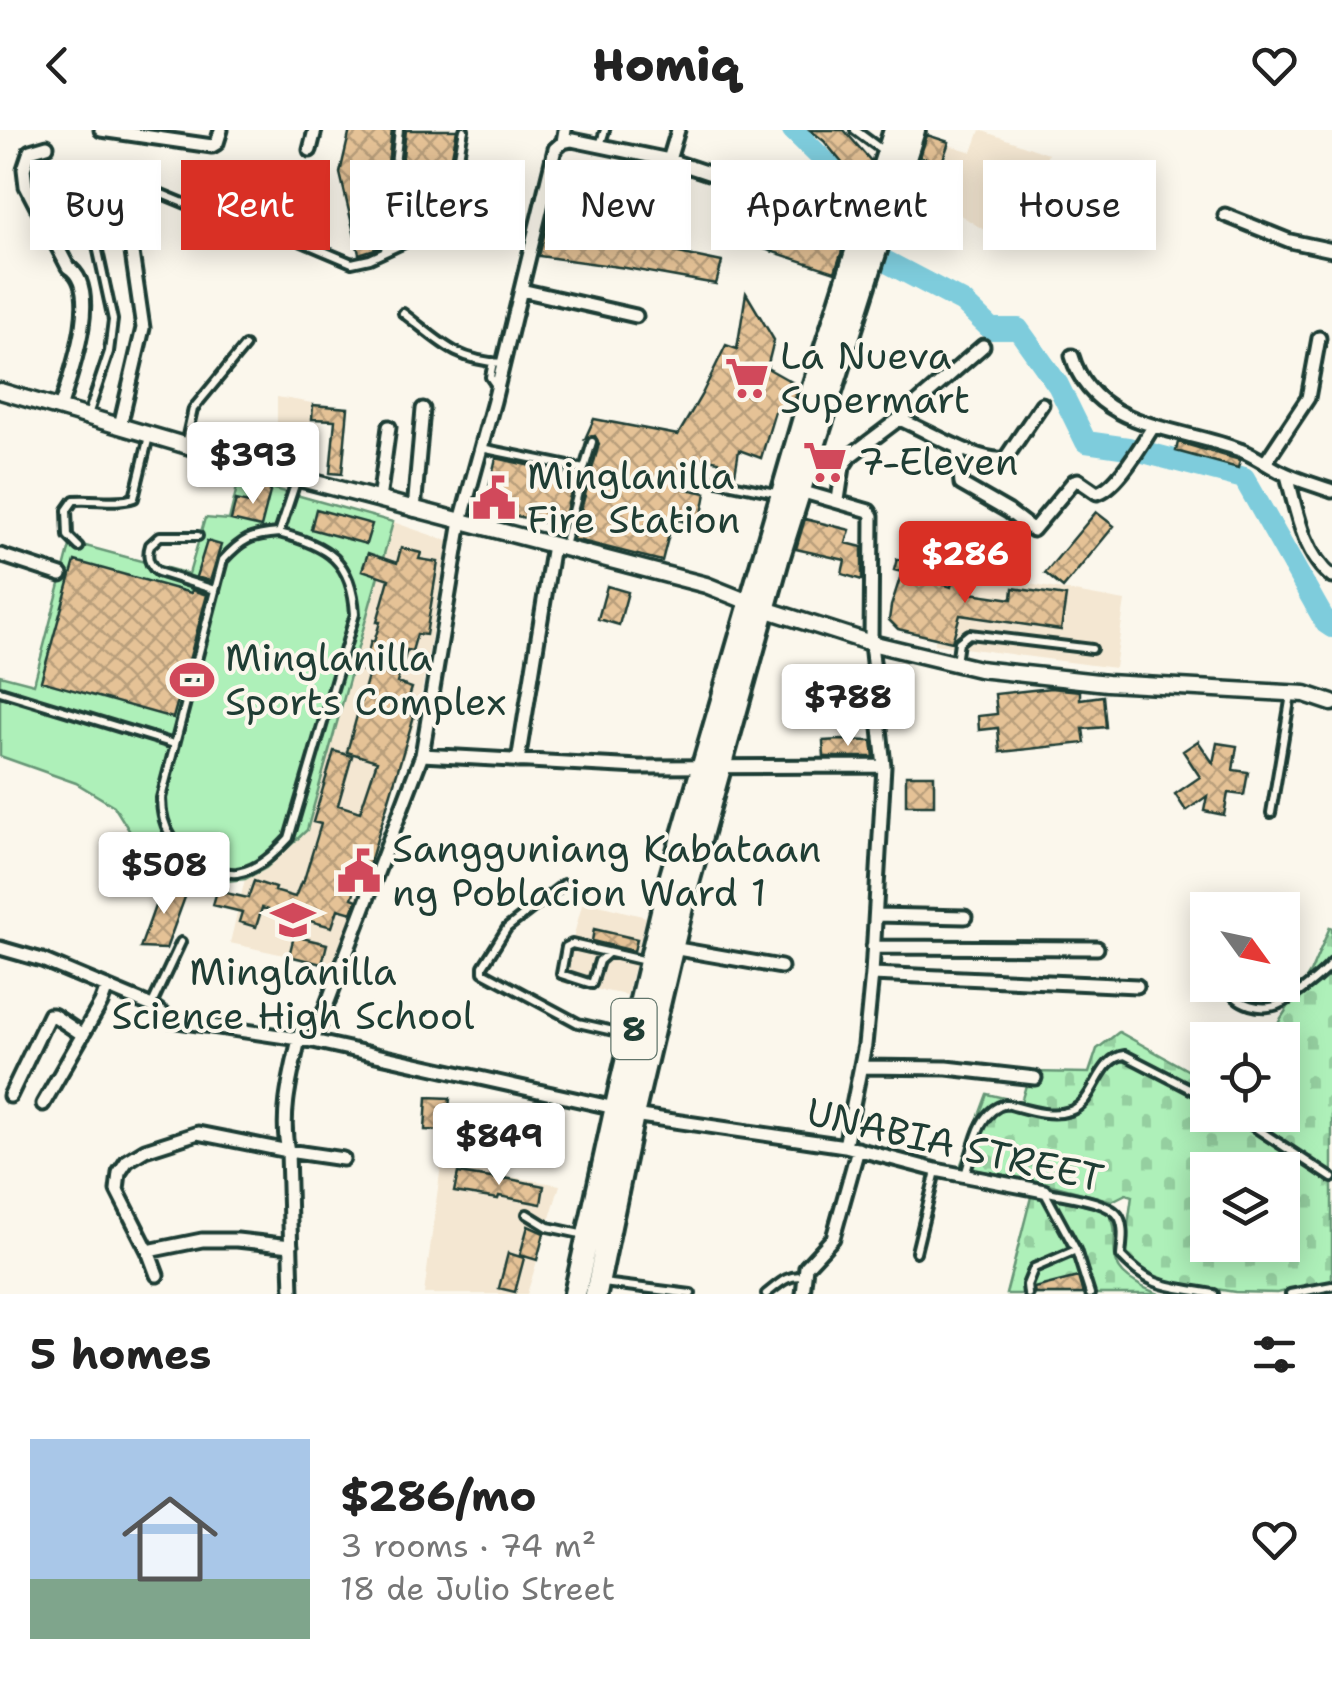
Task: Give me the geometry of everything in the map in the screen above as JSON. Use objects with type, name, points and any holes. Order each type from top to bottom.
[{"type":"highway","name":"8","points":[[885,160],[895,130]]},
{"type":"highway","name":"8","points":[[597,1288],[632,1035],[649,962],[791,492],[914,130]]},
{"type":"highway","name":"8","points":[[791,492],[812,387],[857,250]]},
{"type":"highway","name":"8","points":[[575,1294],[587,1235],[672,948],[711,766]]},
{"type":"street","points":[[101,130],[157,133],[212,146],[221,130]]},
{"type":"street","points":[[310,150],[314,130]]},
{"type":"street","points":[[292,1294],[285,1138],[290,1078],[422,756],[461,521],[498,387],[498,363],[521,290],[555,149],[564,136],[669,160],[678,130]]},
{"type":"street","points":[[48,146],[30,151],[24,169],[26,186],[68,267],[78,275],[83,295],[81,333],[60,408]]},
{"type":"street","points":[[1225,215],[1290,240],[1332,250]]},
{"type":"street","points":[[120,426],[143,328],[132,250]]},
{"type":"street","points":[[521,290],[636,316]]},
{"type":"street","points":[[1265,464],[1308,398],[1318,338]]},
{"type":"street","points":[[838,500],[843,468],[850,456],[982,346]]},
{"type":"street","points":[[1072,356],[1088,390],[1106,403],[1153,427],[1241,450],[1287,475],[1332,492]]},
{"type":"street","points":[[0,391],[297,478],[706,585],[871,642],[978,669],[1107,683],[1305,694],[1332,704]]},
{"type":"street","points":[[898,418],[958,447],[1005,460],[1042,404]]},
{"type":"street","points":[[414,510],[423,408]]},
{"type":"street","points":[[379,500],[389,427]]},
{"type":"street","points":[[958,447],[961,484],[1032,530],[1074,481],[1097,494],[1104,492],[1153,427]]},
{"type":"street","points":[[1287,475],[1317,563],[1331,575]]},
{"type":"street","points":[[791,492],[838,500],[872,514],[871,642],[884,766],[872,974],[852,1147],[833,1238],[806,1267],[803,1294]]},
{"type":"street","points":[[518,761],[558,546]]},
{"type":"street","points":[[0,555],[60,575]]},
{"type":"street","points":[[422,756],[638,767],[884,766]]},
{"type":"street","points":[[876,914],[965,917]]},
{"type":"street","points":[[873,946],[1098,948]]},
{"type":"street","name":"UNABIA STREET","points":[[0,948],[42,960],[152,1006],[172,1020],[306,1040],[624,1112],[852,1147],[936,1170],[1044,1192]]},
{"type":"street","points":[[672,948],[781,968]]},
{"type":"street","points":[[872,974],[1137,986]]},
{"type":"street","points":[[43,1104],[107,988]]},
{"type":"street","points":[[10,1096],[49,1015],[83,1035]]},
{"type":"street","points":[[861,1067],[947,1068],[1035,1078]]},
{"type":"street","points":[[157,1274],[117,1190],[118,1174],[127,1161],[145,1150],[198,1132],[343,1159]]},
{"type":"street","points":[[148,1251],[202,1240],[291,1246]]},
{"type":"lane","points":[[384,251],[399,130]]},
{"type":"lane","points":[[88,416],[108,352],[113,320],[82,177],[88,166],[190,206],[250,220],[352,263],[370,259],[439,225],[464,130]]},
{"type":"lane","points":[[554,130],[564,136]]},
{"type":"lane","points":[[600,145],[605,130]]},
{"type":"lane","points":[[855,130],[887,154]]},
{"type":"lane","points":[[403,312],[454,352],[472,360],[498,363]]},
{"type":"lane","points":[[185,445],[192,409],[245,346]]},
{"type":"lane","points":[[277,472],[291,430],[311,436],[279,533]]},
{"type":"lane","points":[[79,547],[68,536],[67,510],[74,500],[122,502],[134,498],[149,435]]},
{"type":"lane","points":[[558,546],[592,442]]},
{"type":"lane","points":[[481,448],[584,469]]},
{"type":"lane","points":[[712,480],[791,492]]},
{"type":"lane","points":[[279,533],[301,538],[333,556],[350,578],[355,614],[289,838],[262,863],[240,873],[223,873],[190,858],[177,846],[161,813],[161,798],[223,560],[238,542],[279,533]]},
{"type":"lane","points":[[198,536],[160,536],[150,545],[148,558],[158,572],[216,590]]},
{"type":"lane","points":[[956,663],[959,642],[968,634],[1092,649]]},
{"type":"lane","points":[[0,691],[174,744]]},
{"type":"lane","points":[[1271,812],[1291,694]]},
{"type":"lane","points":[[564,884],[507,928],[483,972],[578,1023],[632,1035]]},
{"type":"lane","points":[[152,1006],[181,942]]},
{"type":"lane","points":[[607,954],[599,961],[592,984],[561,974],[568,945],[649,962]]},
{"type":"lane","points":[[1300,991],[1332,963]]},
{"type":"lane","points":[[1244,1002],[1272,1007],[1286,1002]]},
{"type":"lane","points":[[966,1175],[988,1112],[1000,1104],[1047,1114],[1069,1111],[1080,1104],[1111,1060],[1120,1055],[1190,1089]]},
{"type":"lane","points":[[1262,1132],[1332,1178]]},
{"type":"lane","points":[[916,1252],[936,1170]]},
{"type":"lane","points":[[1044,1192],[1076,1250],[1090,1294]]},
{"type":"lane","name":"UNABIA STREET","points":[[1044,1192],[1107,1206],[1119,1217],[1123,1234],[1121,1256],[1137,1274],[1153,1283],[1214,1294]]},
{"type":"lane","points":[[526,1214],[548,1227],[587,1235]]},
{"type":"lane","points":[[1028,1294],[1034,1268],[1076,1250]]},
{"type":"lane","points":[[766,1294],[788,1277],[805,1277]]},
{"type":"lane","points":[[1290,1294],[1332,1286]]},
{"type":"lane","points":[[597,1288],[690,1294]]},
{"type":"shaded area","points":[[980,130],[1048,154],[1046,160],[983,160],[983,229],[963,217],[963,160],[944,160],[949,145],[972,152]]},
{"type":"shaded area","points":[[277,397],[312,403],[308,469],[277,460]]},
{"type":"shaded area","points":[[393,522],[448,541],[418,713],[384,818],[353,809],[328,887],[359,896],[334,966],[230,943],[245,879],[266,868],[307,830]]},
{"type":"shaded area","points":[[956,571],[1125,601],[1115,668],[934,644]]},
{"type":"shaded area","points":[[583,901],[646,917],[627,995],[561,983]]},
{"type":"shaded area","points":[[441,1165],[560,1185],[527,1294],[424,1294]]},
{"type":"green space","name":"Minglanilla Sports Complex","points":[[239,479],[393,522],[307,830],[266,868],[245,879],[208,883],[182,880],[140,848],[114,806],[76,783],[0,756],[0,675],[34,684],[71,542],[189,574],[205,518],[229,520]]},
{"type":"green space","points":[[1332,928],[1332,1282],[1277,1293],[1235,1292],[1151,1279],[1124,1254],[1132,1196],[1126,1194],[1112,1201],[1037,1181],[960,1167],[987,1094],[1021,1102],[1030,1072],[1089,1073],[1097,1049],[1119,1032],[1190,1072],[1190,1132],[1300,1132],[1300,1022],[1279,1022],[1291,1002],[1300,1002],[1300,989]]},
{"type":"green space","points":[[1032,1193],[1105,1210],[1112,1219],[1118,1265],[1136,1283],[1159,1294],[1006,1294]]},
{"type":"building","points":[[350,130],[392,130],[388,160],[350,160],[350,216],[340,173]]},
{"type":"building","points":[[406,130],[457,130],[451,160],[402,160]]},
{"type":"building","points":[[810,130],[844,130],[870,160],[840,160]]},
{"type":"building","points":[[927,135],[949,142],[943,160],[920,157]]},
{"type":"building","points":[[545,232],[545,250],[669,250],[722,262],[716,284],[539,256]]},
{"type":"building","points":[[767,250],[842,250],[835,272]]},
{"type":"building","points":[[746,293],[774,340],[767,368],[799,386],[791,413],[776,408],[761,458],[739,450],[735,474],[719,471],[719,461],[695,457],[692,464],[688,463],[681,488],[706,493],[700,525],[673,519],[662,561],[573,539],[599,444],[595,436],[585,439],[594,419],[678,435],[726,345],[737,349]]},
{"type":"building","points":[[313,405],[348,408],[342,474],[330,473],[335,420],[312,419]]},
{"type":"building","points":[[1178,442],[1240,460],[1238,468],[1176,451]]},
{"type":"building","points":[[496,458],[575,476],[562,527],[484,508]]},
{"type":"building","points":[[253,484],[271,488],[261,527],[231,520],[236,500],[249,503]]},
{"type":"building","points":[[316,509],[372,524],[366,544],[311,529]]},
{"type":"building","points":[[1096,512],[1114,526],[1063,588],[1045,573]]},
{"type":"building","points":[[805,519],[850,530],[846,543],[862,547],[862,580],[842,574],[845,560],[796,549]]},
{"type":"building","points":[[207,541],[221,545],[210,581],[196,577]]},
{"type":"building","points":[[401,548],[421,553],[419,559],[438,562],[426,635],[417,634],[412,651],[407,650],[397,683],[412,688],[404,712],[414,716],[368,869],[363,867],[352,898],[357,900],[352,913],[338,909],[332,927],[262,908],[256,927],[239,922],[242,912],[213,905],[217,891],[248,898],[254,881],[295,897],[303,883],[321,824],[313,822],[334,751],[352,756],[338,805],[360,812],[377,761],[347,752],[369,672],[363,671],[380,622],[389,579],[362,570],[368,553],[397,563]]},
{"type":"building","points":[[897,559],[912,564],[909,573],[951,587],[954,575],[968,579],[964,592],[1012,599],[1013,588],[1066,596],[1061,630],[960,615],[952,642],[898,629],[889,620],[902,572],[894,570]]},
{"type":"building","points":[[75,561],[207,595],[173,718],[41,681]]},
{"type":"building","points":[[607,586],[628,592],[619,625],[598,619]]},
{"type":"building","points":[[1051,688],[1080,691],[1080,699],[1103,696],[1106,727],[1083,729],[1085,743],[1000,752],[998,728],[979,730],[978,716],[997,714],[995,694]]},
{"type":"building","points":[[823,741],[872,741],[874,757],[824,757]]},
{"type":"building","points":[[1198,741],[1213,763],[1217,743],[1237,746],[1233,770],[1248,772],[1244,795],[1228,793],[1224,815],[1204,811],[1207,796],[1186,811],[1175,794],[1200,777],[1183,751]]},
{"type":"building","points":[[906,775],[934,775],[934,805],[906,805]]},
{"type":"building","points":[[164,881],[188,889],[166,949],[140,948]]},
{"type":"building","points":[[594,929],[637,939],[634,951],[592,941]]},
{"type":"building","points":[[294,936],[327,944],[322,964],[289,956]]},
{"type":"building","points":[[427,1097],[450,1098],[447,1131],[425,1130]]},
{"type":"building","points":[[458,1173],[544,1186],[541,1204],[454,1192]]},
{"type":"building","points":[[528,1226],[544,1233],[537,1260],[520,1255]]},
{"type":"building","points":[[508,1253],[524,1258],[515,1292],[499,1288]]},
{"type":"building","points":[[1078,1277],[1083,1294],[1035,1294],[1034,1288]]},
{"type":"waterway","points":[[793,130],[824,160]]},
{"type":"waterway","points":[[883,260],[963,302],[991,329],[1018,329],[1058,385],[1086,442],[1128,448],[1244,478],[1326,623],[1332,627]]},
{"type":"place","name":"La Nueva Supermart","points":[[747,378]]},
{"type":"place","name":"7-Eleven","points":[[825,462]]},
{"type":"place","name":"Minglanilla Fire Station","points":[[494,498]]},
{"type":"place","name":"Minglanilla Sports Complex","points":[[192,680]]},
{"type":"place","name":"Sangguniang Kabataan ng Poblacion Ward 1","points":[[359,871]]},
{"type":"place","name":"Minglanilla Science High School","points":[[293,920]]}]
